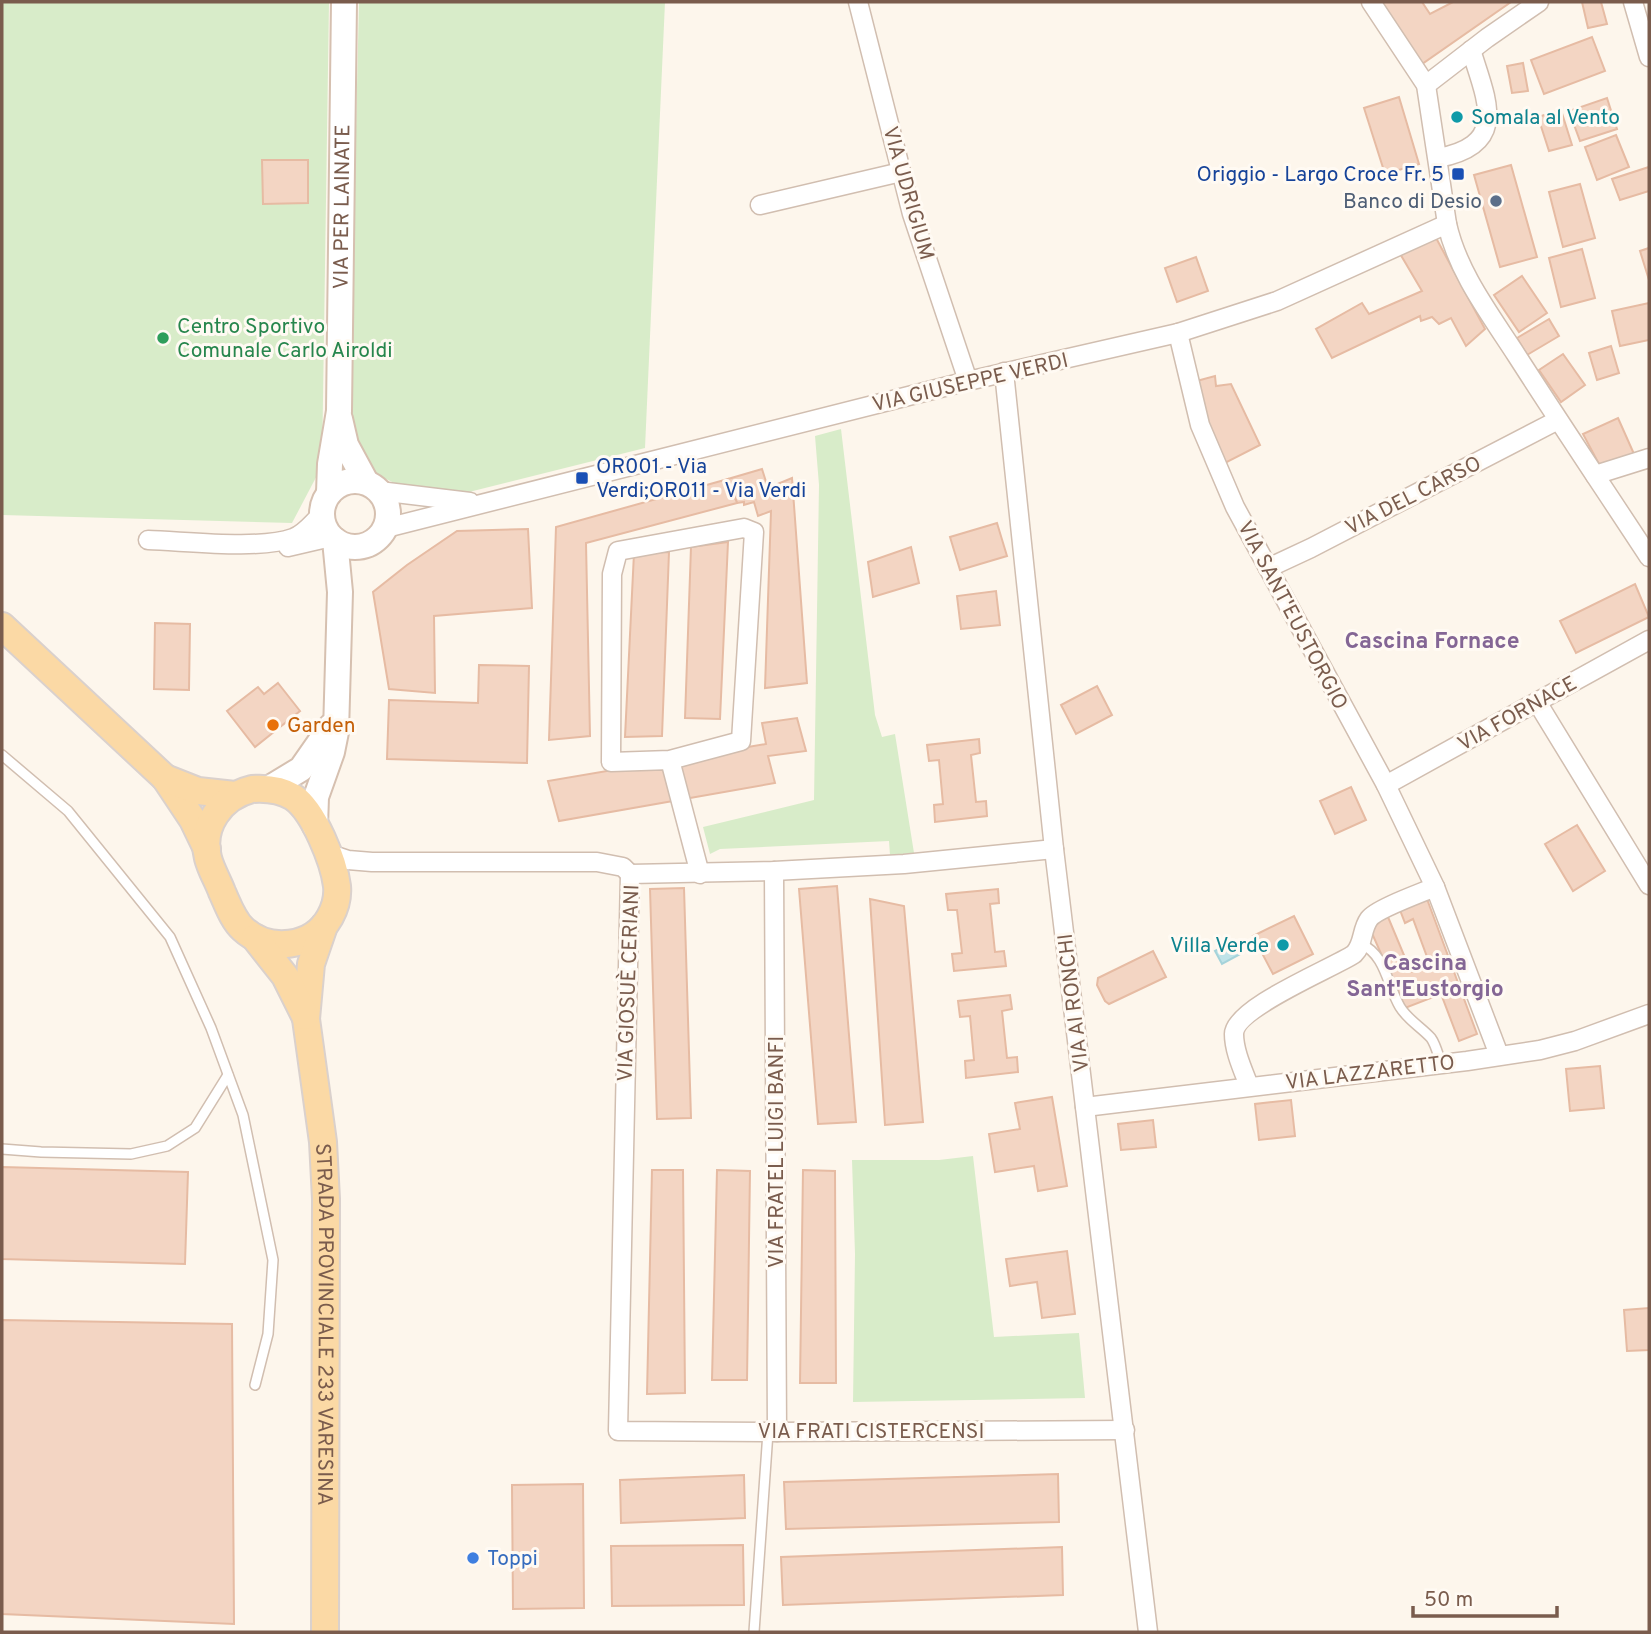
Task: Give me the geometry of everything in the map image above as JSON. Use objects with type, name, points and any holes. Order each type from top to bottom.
[{"type":"main road","points":[[2,626],[165,778],[193,820],[231,911],[243,929],[255,938],[285,976],[306,1019]]},
{"type":"main road","points":[[165,778],[198,791],[235,795]]},
{"type":"main road","points":[[207,849],[208,831],[215,815],[226,801],[235,795],[252,789],[268,789],[293,798],[307,810],[334,871],[337,888],[336,903],[324,926],[311,964],[306,1019]]},
{"type":"main road","points":[[255,938],[268,943],[290,944],[309,938],[324,926]]},
{"type":"main road","name":"STRADA PROVINCIALE 233 VARESINA","points":[[306,1019],[323,1142],[326,1199],[325,1632]]},
{"type":"street","name":"VIA PER LAINATE","points":[[326,503],[339,411],[344,2]]},
{"type":"street","name":"VIA UDRIGIUM","points":[[858,2],[912,214],[968,381]]},
{"type":"street","points":[[1371,2],[1426,85],[1447,224],[1452,244],[1465,272],[1558,420],[1649,557]]},
{"type":"street","points":[[1426,85],[1539,2]]},
{"type":"street","points":[[1633,2],[1649,57]]},
{"type":"street","points":[[1438,158],[1469,149],[1482,137],[1488,114],[1471,50]]},
{"type":"street","points":[[760,205],[901,172]]},
{"type":"street","name":"VIA GIUSEPPE VERDI","points":[[386,528],[1004,372],[1178,333],[1278,301],[1447,224]]},
{"type":"street","name":"VIA SANT'EUSTORGIO","points":[[1178,333],[1200,425],[1235,507],[1385,785],[1435,887],[1499,1055]]},
{"type":"street","name":"VIA AI RONCHI","points":[[1004,372],[1054,849],[1148,1632]]},
{"type":"street","name":"VIA PER LAINATE","points":[[339,411],[346,445],[372,487]]},
{"type":"street","name":"VIA DEL CARSO","points":[[1268,568],[1558,420]]},
{"type":"street","points":[[1595,475],[1649,458]]},
{"type":"street","points":[[148,540],[267,543],[295,547],[333,539],[352,547],[362,547],[380,536],[386,528],[388,509],[372,487],[347,482],[326,503],[304,532],[294,538],[267,543]]},
{"type":"street","name":"VIA GIUSEPPE VERDI","points":[[372,487],[480,503]]},
{"type":"street","points":[[315,826],[316,797],[337,732],[335,720],[340,592],[333,539],[324,525],[326,503]]},
{"type":"street","points":[[744,528],[754,532],[741,741],[670,760],[611,762],[612,574],[618,551],[744,528]]},
{"type":"street","points":[[340,592],[362,547]]},
{"type":"street","name":"VIA FORNACE","points":[[1385,785],[1649,640]]},
{"type":"street","points":[[1537,702],[1649,885]]},
{"type":"street","points":[[268,789],[301,769],[335,720]]},
{"type":"street","points":[[670,760],[700,874]]},
{"type":"street","name":"VIA GIOSUÈ CERIANI","points":[[618,1431],[630,874],[774,872],[904,864],[1054,849]]},
{"type":"street","points":[[327,853],[348,860],[372,862],[597,862],[623,867],[630,874]]},
{"type":"street","name":"VIA FRATEL LUIGI BANFI","points":[[773,1432],[774,872]]},
{"type":"street","points":[[1249,1086],[1237,1051],[1234,1033],[1236,1024],[1260,1003],[1354,954],[1361,944],[1364,928],[1373,915],[1435,887]]},
{"type":"street","name":"VIA LAZZARETTO","points":[[1085,1107],[1540,1049],[1575,1041],[1649,1013]]},
{"type":"street","name":"VIA FRATI CISTERCENSI","points":[[618,1431],[1125,1430]]},
{"type":"lane","points":[[2,755],[68,811],[170,937],[211,1028],[243,1115],[273,1260],[268,1334],[255,1385]]},
{"type":"lane","points":[[1361,944],[1371,948],[1385,969],[1398,1004],[1430,1037],[1441,1063]]},
{"type":"lane","points":[[2,1149],[131,1154],[167,1146],[195,1128],[228,1075]]},
{"type":"lane","points":[[754,1632],[773,1432]]},
{"type":"green space","name":"Centro Sportivo Comunale Carlo Airoldi","points":[[2,2],[329,2],[322,466],[292,523],[2,515]]},
{"type":"green space","points":[[359,2],[665,2],[645,448],[469,492],[401,486],[373,473],[349,432]]},
{"type":"green space","points":[[841,429],[875,715],[882,737],[895,734],[914,853],[890,855],[889,841],[720,849],[710,854],[703,827],[814,800],[819,485],[815,436]]},
{"type":"green space","points":[[973,1156],[994,1337],[1079,1333],[1085,1398],[853,1402],[855,1254],[852,1160],[939,1160]]},
{"type":"water","points":[[1235,940],[1242,953],[1222,964],[1215,951]]},
{"type":"building","points":[[1380,2],[1422,2],[1430,14],[1453,2],[1511,2],[1422,64]]},
{"type":"building","points":[[1582,2],[1601,2],[1607,24],[1588,28]]},
{"type":"building","points":[[1592,37],[1605,71],[1544,94],[1531,60]]},
{"type":"building","points":[[1523,63],[1528,91],[1512,93],[1507,66]]},
{"type":"building","points":[[1399,97],[1419,164],[1385,174],[1364,108]]},
{"type":"building","points":[[1607,98],[1617,129],[1580,141],[1569,111]]},
{"type":"building","points":[[1561,110],[1572,145],[1549,151],[1538,117]]},
{"type":"building","points":[[1616,135],[1629,167],[1597,180],[1585,147]]},
{"type":"building","points":[[262,160],[308,160],[308,203],[263,204]]},
{"type":"building","points":[[1511,165],[1537,257],[1500,267],[1474,175]]},
{"type":"building","points":[[1649,167],[1649,191],[1620,200],[1612,179]]},
{"type":"building","points":[[1580,184],[1595,238],[1563,247],[1549,192]]},
{"type":"building","points":[[1435,236],[1485,329],[1466,346],[1451,318],[1439,324],[1432,317],[1421,321],[1420,316],[1332,358],[1316,329],[1362,303],[1369,314],[1422,291],[1399,252]]},
{"type":"building","points":[[1649,248],[1649,280],[1640,251]]},
{"type":"building","points":[[1582,249],[1595,298],[1561,307],[1549,258]]},
{"type":"building","points":[[1196,257],[1208,291],[1177,302],[1165,268]]},
{"type":"building","points":[[1522,276],[1547,313],[1519,332],[1494,295]]},
{"type":"building","points":[[1649,303],[1649,340],[1620,346],[1612,311]]},
{"type":"building","points":[[1549,319],[1559,336],[1527,355],[1517,338]]},
{"type":"building","points":[[1611,346],[1619,373],[1597,380],[1589,353]]},
{"type":"building","points":[[1563,354],[1585,385],[1561,402],[1539,370]]},
{"type":"building","points":[[1215,376],[1216,386],[1231,384],[1260,445],[1225,463],[1206,428],[1193,382]]},
{"type":"building","points":[[1618,418],[1634,454],[1600,466],[1583,434]]},
{"type":"building","points":[[762,469],[768,488],[792,478],[807,683],[765,688],[771,511],[758,516],[754,502],[744,505],[744,502],[737,503],[728,479]]},
{"type":"building","points":[[728,479],[737,503],[586,543],[590,736],[549,740],[556,527]]},
{"type":"building","points":[[997,523],[1007,556],[960,570],[950,537]]},
{"type":"building","points":[[528,529],[532,608],[434,616],[435,693],[389,689],[373,592],[457,531]]},
{"type":"building","points":[[728,542],[720,719],[685,718],[691,547]]},
{"type":"building","points":[[911,547],[919,583],[873,597],[868,562]]},
{"type":"building","points":[[669,552],[662,736],[625,737],[634,553]]},
{"type":"building","points":[[1635,584],[1649,617],[1576,653],[1560,621]]},
{"type":"building","points":[[996,591],[1000,625],[961,629],[957,596]]},
{"type":"building","points":[[155,623],[190,624],[189,690],[154,689]]},
{"type":"building","points":[[479,665],[529,666],[527,763],[387,759],[389,700],[478,703]]},
{"type":"building","points":[[278,683],[300,711],[255,747],[227,711],[258,687],[264,694]]},
{"type":"building","points":[[1097,686],[1112,715],[1076,734],[1061,705]]},
{"type":"building","points":[[797,718],[806,751],[768,756],[775,783],[559,821],[548,781],[766,744],[762,723]]},
{"type":"building","points":[[979,739],[980,753],[971,755],[976,802],[986,801],[987,816],[935,822],[934,805],[943,804],[939,760],[929,761],[927,745]]},
{"type":"building","points":[[1351,787],[1366,820],[1335,834],[1320,801]]},
{"type":"building","points":[[1577,825],[1605,871],[1573,891],[1545,844]]},
{"type":"building","points":[[837,886],[856,1122],[818,1124],[799,889]]},
{"type":"building","points":[[684,888],[691,1118],[657,1119],[650,889]]},
{"type":"building","points":[[998,889],[999,903],[990,904],[995,952],[1004,951],[1006,966],[954,971],[952,954],[962,953],[957,910],[948,910],[946,894]]},
{"type":"building","points":[[870,899],[904,906],[923,1122],[885,1125]]},
{"type":"building","points":[[1427,899],[1477,1034],[1459,1041],[1441,994],[1405,1008],[1367,922],[1388,917],[1411,972],[1430,965],[1413,919],[1405,923],[1400,910]]},
{"type":"building","name":"Villa Verde","points":[[1294,916],[1313,954],[1273,974],[1253,936]]},
{"type":"building","points":[[1153,951],[1166,977],[1109,1004],[1105,1001],[1097,985],[1098,978]]},
{"type":"building","points":[[1010,995],[1012,1009],[1002,1011],[1007,1058],[1017,1057],[1018,1072],[966,1078],[965,1061],[974,1060],[970,1016],[960,1017],[958,1001]]},
{"type":"building","points":[[1600,1066],[1604,1108],[1570,1111],[1566,1069]]},
{"type":"building","points":[[1052,1097],[1067,1186],[1038,1191],[1034,1166],[995,1172],[989,1134],[1020,1129],[1015,1103]]},
{"type":"building","points":[[1291,1100],[1295,1136],[1259,1140],[1255,1104]]},
{"type":"building","points":[[1153,1120],[1156,1147],[1121,1150],[1118,1124]]},
{"type":"building","points":[[2,1167],[188,1172],[185,1264],[2,1259]]},
{"type":"building","points":[[652,1170],[683,1170],[685,1393],[647,1394]]},
{"type":"building","points":[[717,1170],[750,1171],[747,1380],[712,1380]]},
{"type":"building","points":[[803,1170],[835,1171],[836,1383],[800,1383]]},
{"type":"building","points":[[1067,1251],[1075,1314],[1042,1318],[1037,1282],[1010,1286],[1006,1259]]},
{"type":"building","points":[[1649,1308],[1649,1350],[1627,1351],[1624,1310]]},
{"type":"building","points":[[2,1320],[232,1324],[234,1624],[2,1614]]},
{"type":"building","points":[[1058,1474],[1059,1522],[786,1529],[784,1482]]},
{"type":"building","points":[[744,1475],[745,1518],[621,1523],[620,1480]]},
{"type":"building","points":[[583,1484],[584,1608],[513,1609],[512,1485]]},
{"type":"building","points":[[743,1545],[744,1605],[612,1606],[611,1546]]},
{"type":"building","points":[[1062,1547],[1063,1595],[783,1605],[781,1557]]},
{"type":"place","name":"Somala al Vento","points":[[1457,117]]},
{"type":"place","name":"Origgio - Largo Croce Fr. 5","points":[[1458,174]]},
{"type":"place","name":"Banco di Desio","points":[[1496,201]]},
{"type":"place","name":"Centro Sportivo Comunale Carlo Airoldi","points":[[163,338]]},
{"type":"place","name":"OR001 - Via Verdi;OR011 - Via Verdi","points":[[582,478]]},
{"type":"place","name":"Garden","points":[[273,725]]},
{"type":"place","name":"Villa Verde","points":[[1283,945]]},
{"type":"place","name":"Toppi","points":[[473,1558]]},
{"type":"district","name":"Cascina Fornace","points":[[1432,640]]},
{"type":"district","name":"Cascina Sant'Eustorgio","points":[[1425,975]]}]
